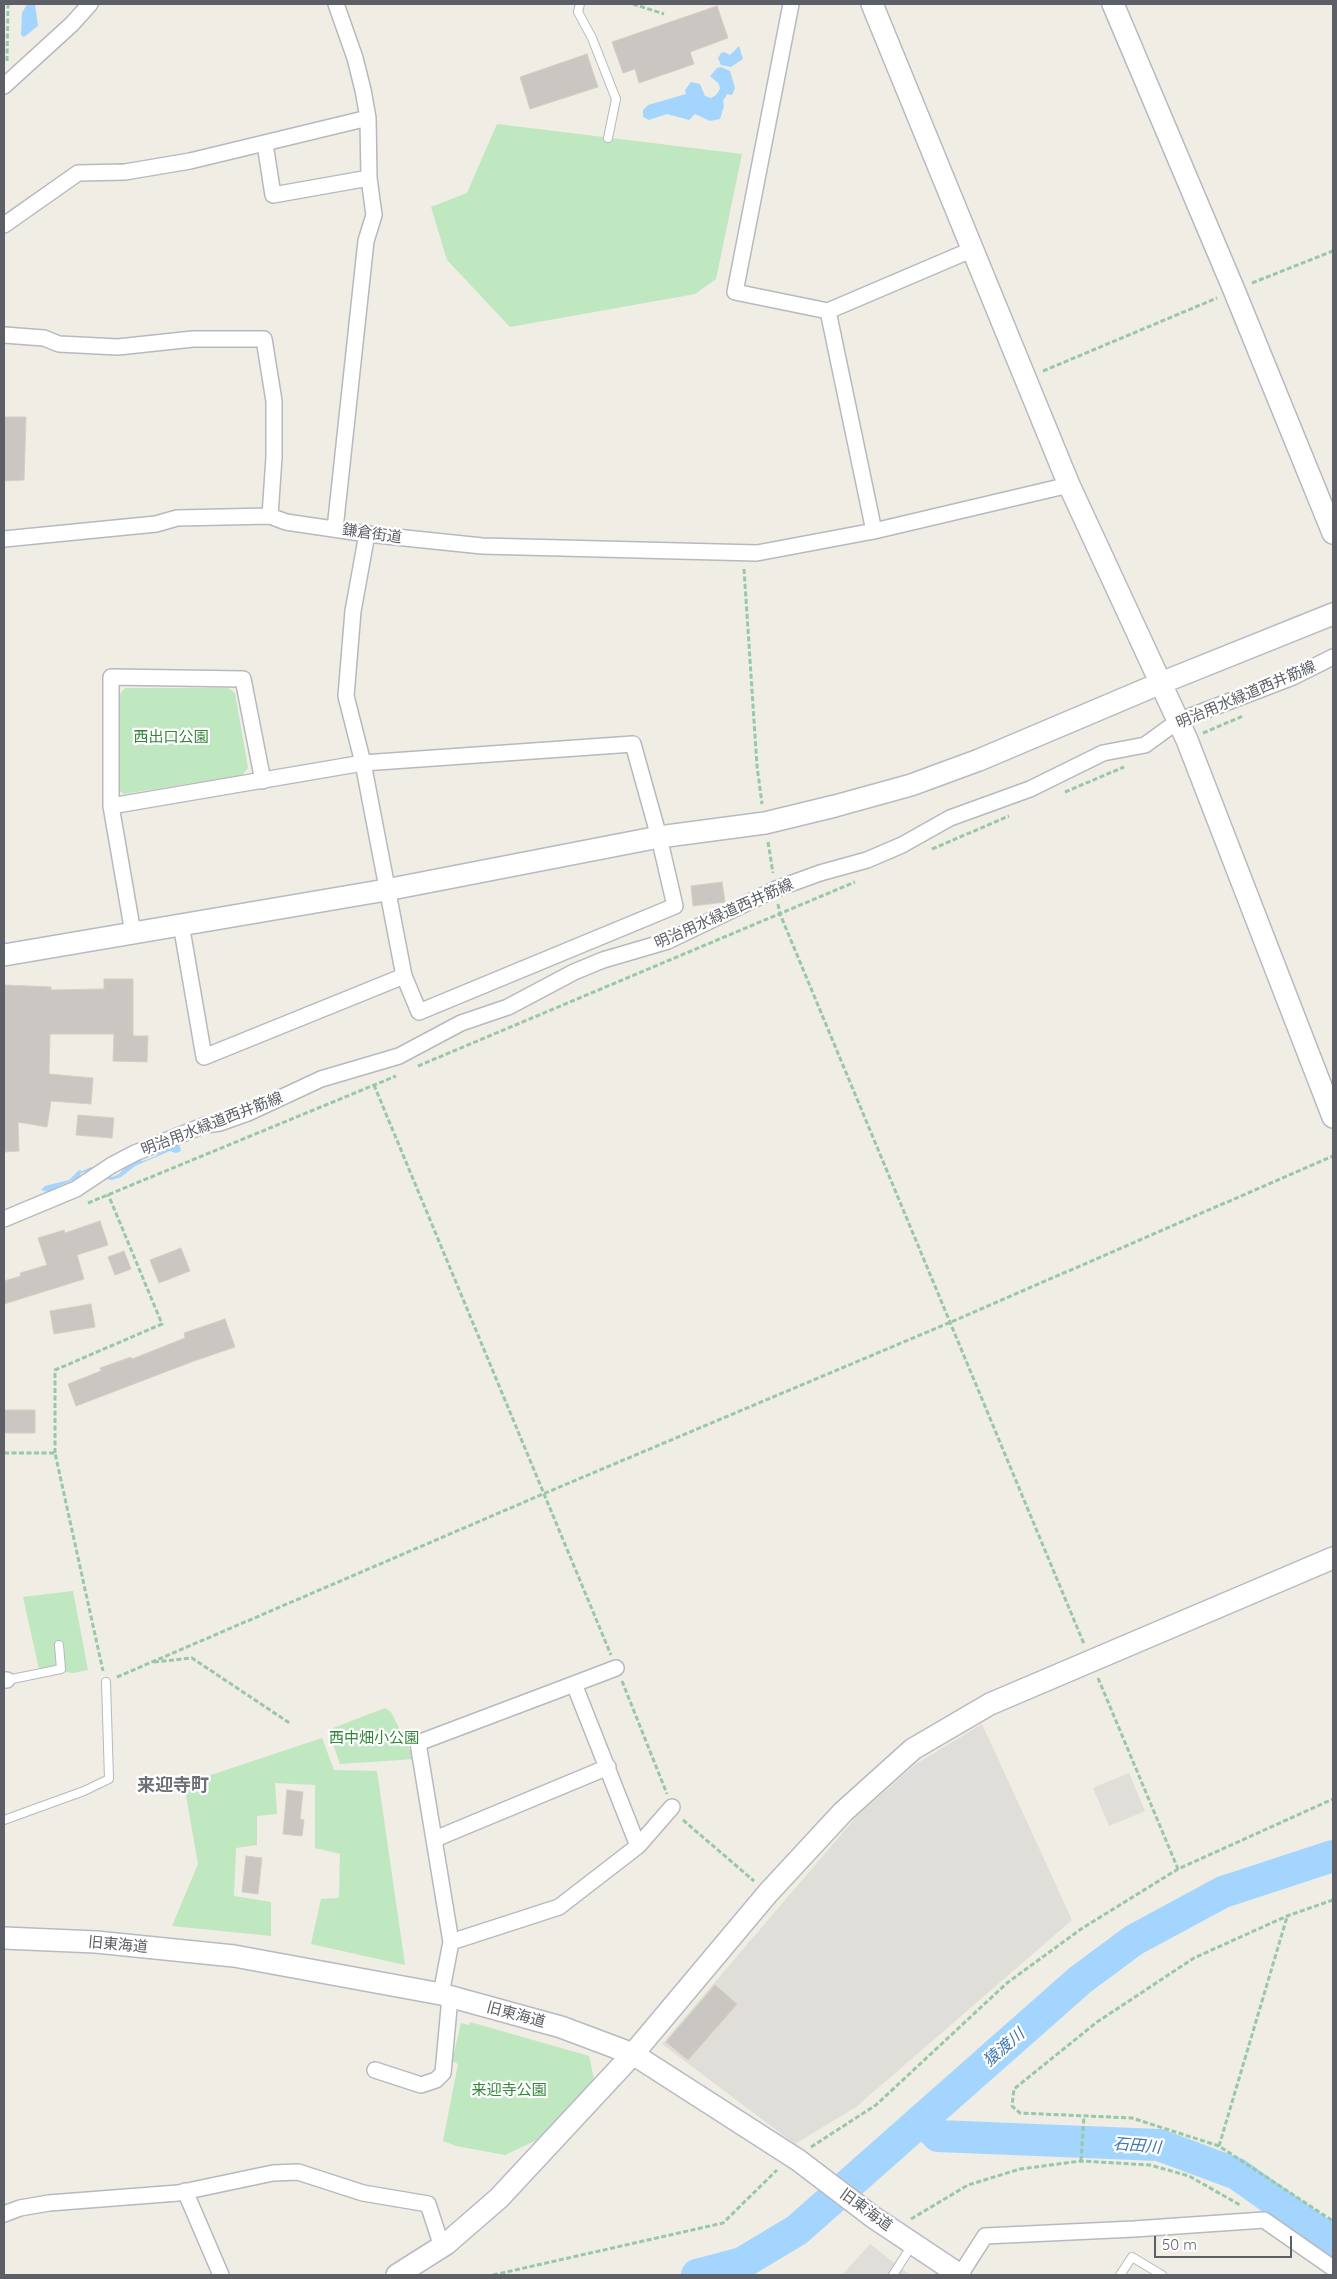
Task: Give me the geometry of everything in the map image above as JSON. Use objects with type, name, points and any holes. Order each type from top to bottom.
[{"type":"street","points":[[5,85],[72,24],[90,4]]},
{"type":"street","points":[[335,528],[366,241],[374,215],[369,178],[368,118],[355,58],[336,4]]},
{"type":"street","points":[[791,4],[735,292],[828,311],[971,250]]},
{"type":"street","points":[[872,4],[971,250],[1069,485],[1178,721],[1333,1117]]},
{"type":"street","points":[[1113,4],[1234,290],[1333,533]]},
{"type":"street","points":[[4,225],[78,173],[126,172],[190,161],[368,118]]},
{"type":"street","points":[[265,144],[273,195],[369,178]]},
{"type":"street","points":[[828,311],[874,531]]},
{"type":"street","points":[[4,335],[44,338],[59,344],[118,347],[193,339],[264,339],[274,401],[274,457],[270,516]]},
{"type":"street","name":"鎌倉街道","points":[[4,538],[156,524],[177,518],[270,516],[286,522],[367,534],[482,546],[757,553],[874,531],[1069,485]]},
{"type":"street","points":[[111,806],[363,763],[633,744],[659,837],[675,906],[419,1012],[404,976],[363,763],[346,696],[353,611],[367,534]]},
{"type":"street","points":[[4,955],[386,890],[659,837],[765,823],[911,785],[979,760],[1161,683],[1333,614]]},
{"type":"street","name":"明治用水緑道西井筋線","points":[[4,1219],[76,1189],[112,1165],[135,1153],[205,1125],[220,1123],[248,1113],[321,1079],[399,1056],[461,1023],[516,1003],[574,972],[603,960],[668,941],[776,889],[820,873],[867,860],[902,845],[950,818],[1030,789],[1103,752],[1145,745],[1178,721],[1293,677],[1333,657]]},
{"type":"street","points":[[133,933],[111,806],[111,677],[243,679],[263,781]]},
{"type":"street","points":[[181,924],[204,1057],[404,976]]},
{"type":"street","points":[[398,2275],[442,2247],[499,2198],[633,2054],[768,1893],[843,1812],[913,1749],[990,1704],[1333,1558]]},
{"type":"street","points":[[375,2070],[421,2085],[436,2080],[443,2073],[445,1996],[451,1942],[418,1743],[616,1668]]},
{"type":"street","points":[[574,1684],[638,1846]]},
{"type":"street","points":[[435,1839],[608,1767]]},
{"type":"street","points":[[451,1942],[559,1906],[638,1846],[672,1807]]},
{"type":"street","name":"旧東海道","points":[[4,1938],[96,1942],[234,1956],[445,1996],[561,2027],[633,2054],[795,2158],[953,2273]]},
{"type":"street","points":[[4,2214],[20,2208],[49,2203],[185,2191],[273,2173],[298,2172],[363,2193],[428,2204],[442,2247]]},
{"type":"street","points":[[185,2191],[221,2275]]},
{"type":"street","points":[[953,2273],[985,2236],[1134,2229],[1264,2220],[1333,2268]]},
{"type":"lane","points":[[580,4],[578,12],[592,38],[616,100],[608,138]]},
{"type":"lane","points":[[6,1680],[61,1669],[58,1645]]},
{"type":"lane","points":[[4,1820],[84,1791],[109,1779],[106,1682]]},
{"type":"lane","points":[[893,2275],[913,2243]]},
{"type":"lane","points":[[1120,2275],[1132,2257],[1162,2275]]},
{"type":"path","points":[[5,85],[8,4]]},
{"type":"path","points":[[633,4],[664,14]]},
{"type":"path","points":[[1025,378],[1234,290],[1333,251]]},
{"type":"path","points":[[743,552],[757,766],[780,914],[1178,1869]]},
{"type":"path","points":[[374,1085],[675,1814],[768,1893]]},
{"type":"path","points":[[108,1194],[162,1324],[55,1370],[56,1453],[106,1682],[543,1494],[951,1322],[1333,1156]]},
{"type":"path","points":[[4,1454],[56,1453]]},
{"type":"path","points":[[149,1663],[192,1658],[291,1724]]},
{"type":"path","points":[[493,2275],[723,2223],[795,2158],[876,2104],[1014,1978],[1081,1929],[1178,1869],[1333,1799]]},
{"type":"path","points":[[1333,1900],[1287,1916],[1194,1958],[1097,2022],[1014,2089],[1012,2106],[1020,2113],[1132,2118],[1219,2146],[1333,2221]]},
{"type":"path","points":[[1219,2146],[1287,1916]]},
{"type":"path","points":[[1081,2161],[1084,2116]]},
{"type":"path","points":[[893,2230],[968,2185],[1020,2169],[1081,2161],[1150,2165],[1190,2176],[1227,2196],[1264,2220]]},
{"type":"shaded area","points":[[982,1724],[1072,1920],[856,2107],[795,2144],[662,2044],[857,1816],[916,1764]]},
{"type":"shaded area","points":[[1129,1773],[1145,1811],[1109,1826],[1093,1788]]},
{"type":"shaded area","points":[[870,2244],[910,2275],[842,2275]]},
{"type":"green space","points":[[497,124],[742,154],[716,279],[695,294],[510,327],[447,260],[431,207],[467,193]]},
{"type":"green space","name":"西出口公園","points":[[125,688],[228,688],[235,693],[248,768],[242,775],[124,794],[118,790],[120,694]]},
{"type":"green space","points":[[73,1591],[88,1670],[73,1673],[39,1669],[23,1597]]},
{"type":"green space","name":"西中畑小公園","points":[[385,1708],[391,1712],[414,1759],[340,1764],[328,1730]]},
{"type":"green space","points":[[322,1738],[334,1770],[377,1771],[405,1965],[311,1944],[321,1899],[339,1898],[340,1854],[315,1848],[315,1785],[275,1783],[277,1814],[257,1816],[257,1845],[236,1848],[234,1896],[271,1902],[271,1936],[172,1926],[198,1864],[184,1784]]},
{"type":"green space","name":"来迎寺公園","points":[[470,2022],[589,2056],[594,2079],[541,2138],[505,2155],[456,2146],[443,2141],[458,2064],[452,2061],[461,2023],[469,2025]]},
{"type":"water","points":[[27,4],[35,4],[38,26],[24,37],[21,35],[22,13]]},
{"type":"water","points":[[739,46],[743,59],[731,67],[721,65],[718,58],[721,53],[724,52],[730,55]]},
{"type":"water","points":[[721,67],[730,71],[735,88],[732,95],[727,94],[723,101],[724,106],[720,119],[710,121],[695,114],[689,120],[667,114],[649,120],[643,117],[643,110],[648,105],[686,94],[685,90],[691,82],[700,84],[705,96],[711,98],[716,95],[720,89],[719,84],[710,76],[717,68]]},
{"type":"water","points":[[179,1144],[181,1151],[176,1153],[170,1151],[135,1166],[121,1177],[112,1180],[103,1178],[119,1174],[128,1164],[138,1159],[143,1161]]},
{"type":"water","points":[[91,1167],[96,1169],[81,1173],[79,1177],[47,1192],[41,1190],[45,1186],[69,1180],[79,1170],[82,1171]]},
{"type":"building","points":[[717,6],[728,38],[690,52],[694,64],[639,83],[635,69],[623,73],[612,42]]},
{"type":"building","points":[[587,54],[598,87],[530,109],[520,77]]},
{"type":"building","points":[[4,417],[26,417],[24,480],[4,481]]},
{"type":"building","points":[[722,882],[725,902],[693,906],[691,886]]},
{"type":"building","points":[[104,979],[133,979],[133,1036],[148,1036],[147,1062],[113,1061],[114,1034],[50,1034],[49,1074],[93,1078],[91,1104],[51,1101],[47,1127],[18,1122],[19,1151],[4,1152],[4,985],[51,987],[51,990],[104,989]]},
{"type":"building","points":[[78,1115],[114,1118],[112,1138],[76,1135]]},
{"type":"building","points":[[100,1221],[108,1245],[77,1255],[84,1279],[4,1304],[4,1281],[21,1276],[20,1273],[47,1265],[38,1238],[64,1230],[65,1233]]},
{"type":"building","points":[[181,1248],[190,1271],[159,1283],[150,1260]]},
{"type":"building","points":[[124,1251],[131,1269],[115,1275],[108,1257]]},
{"type":"building","points":[[91,1304],[95,1327],[54,1334],[50,1311]]},
{"type":"building","points":[[225,1319],[235,1347],[76,1406],[68,1384],[101,1371],[100,1368],[131,1357],[132,1359],[185,1338],[184,1333]]},
{"type":"building","points":[[4,1410],[35,1410],[35,1433],[4,1433]]},
{"type":"building","points":[[287,1790],[303,1792],[300,1819],[304,1820],[302,1836],[283,1834]]},
{"type":"building","points":[[246,1856],[262,1858],[258,1894],[242,1892]]},
{"type":"building","points":[[715,1985],[737,2004],[688,2060],[666,2042]]},
{"type":"waterway","name":"猿渡川","points":[[697,2275],[742,2263],[797,2230],[1080,1980],[1134,1940],[1223,1892],[1333,1856]]},
{"type":"waterway","name":"石田川","points":[[922,2120],[938,2136],[1159,2145],[1237,2174],[1333,2242]]},
{"type":"district","name":"来迎寺町","points":[[173,1786]]}]
